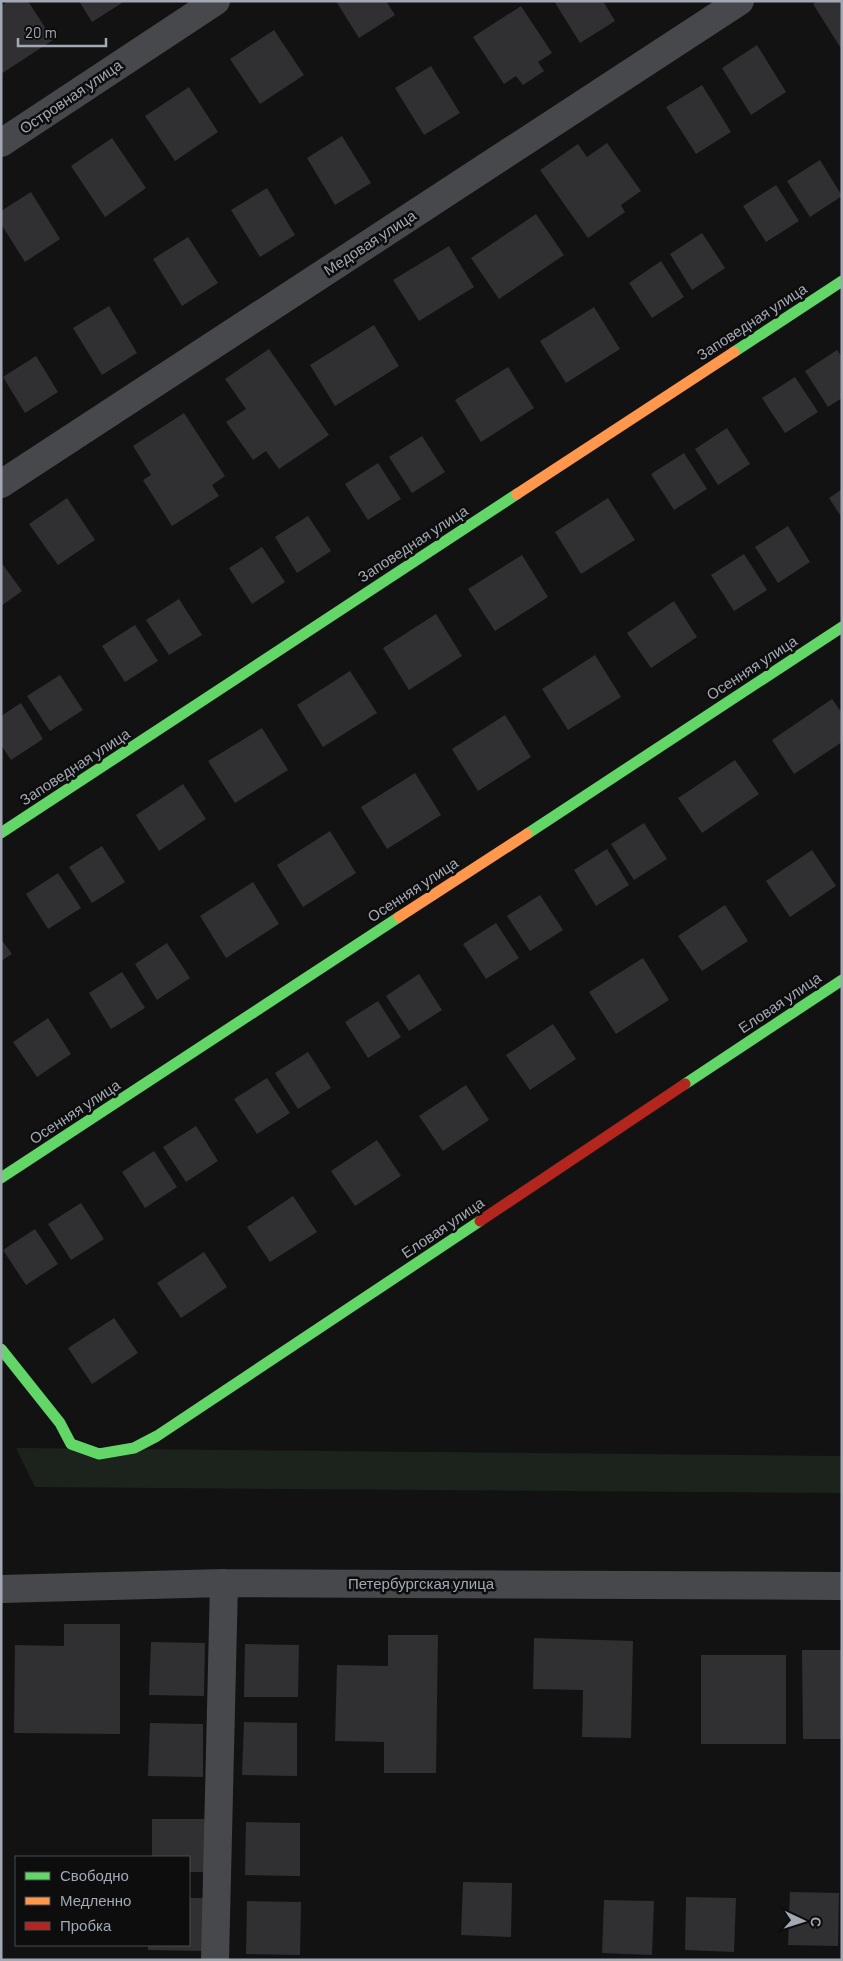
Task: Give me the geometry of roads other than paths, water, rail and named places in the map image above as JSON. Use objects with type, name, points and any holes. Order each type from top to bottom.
[{"type":"street","name":"Островная улица","points":[[1,143],[216,1]]},
{"type":"street","name":"Медовая улица","points":[[1,484],[740,1]]},
{"type":"street","name":"Заповедная улица","points":[[1,833],[842,280]]},
{"type":"street","name":"Осенняя улица","points":[[1,1178],[842,627]]},
{"type":"street","name":"Еловая улица","points":[[1,1349],[60,1422],[71,1444],[99,1454],[134,1448],[157,1436],[842,980]]},
{"type":"street","name":"Петербургская улица","points":[[1,1589],[224,1583],[842,1586]]},
{"type":"street","points":[[215,1960],[224,1583]]}]
